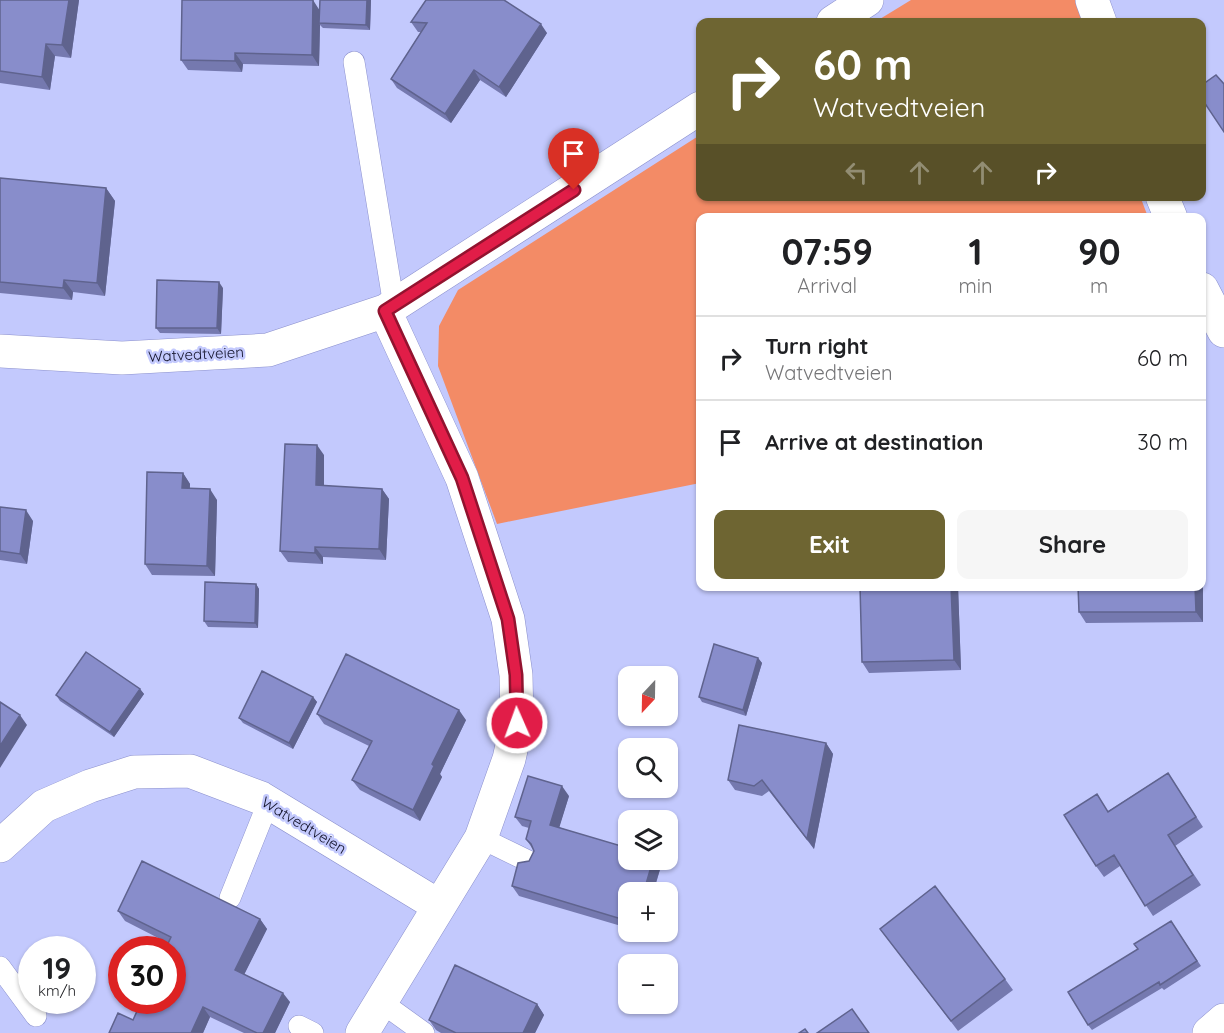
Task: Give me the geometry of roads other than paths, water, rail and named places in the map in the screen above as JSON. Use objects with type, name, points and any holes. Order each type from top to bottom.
[{"type":"street","points":[[839,18],[867,0]]},
{"type":"street","points":[[1092,0],[1099,18]]},
{"type":"street","name":"Watvedtveien","points":[[0,351],[122,358],[268,350],[389,309],[696,111]]},
{"type":"street","points":[[1206,297],[1224,331]]},
{"type":"street","points":[[362,1033],[481,838],[509,759],[517,723],[516,675],[508,619],[462,478],[389,309]]},
{"type":"street","name":"Watvedtveien","points":[[0,846],[44,806],[90,786],[134,772],[190,771],[261,798],[439,906]]},
{"type":"street","points":[[1209,1033],[1224,1020]]},
{"type":"lane","points":[[354,62],[389,309]]},
{"type":"lane","points":[[230,898],[268,802]]},
{"type":"lane","points":[[481,838],[528,861]]},
{"type":"lane","points":[[0,967],[36,1016]]},
{"type":"lane","points":[[381,1002],[423,1033]]}]
